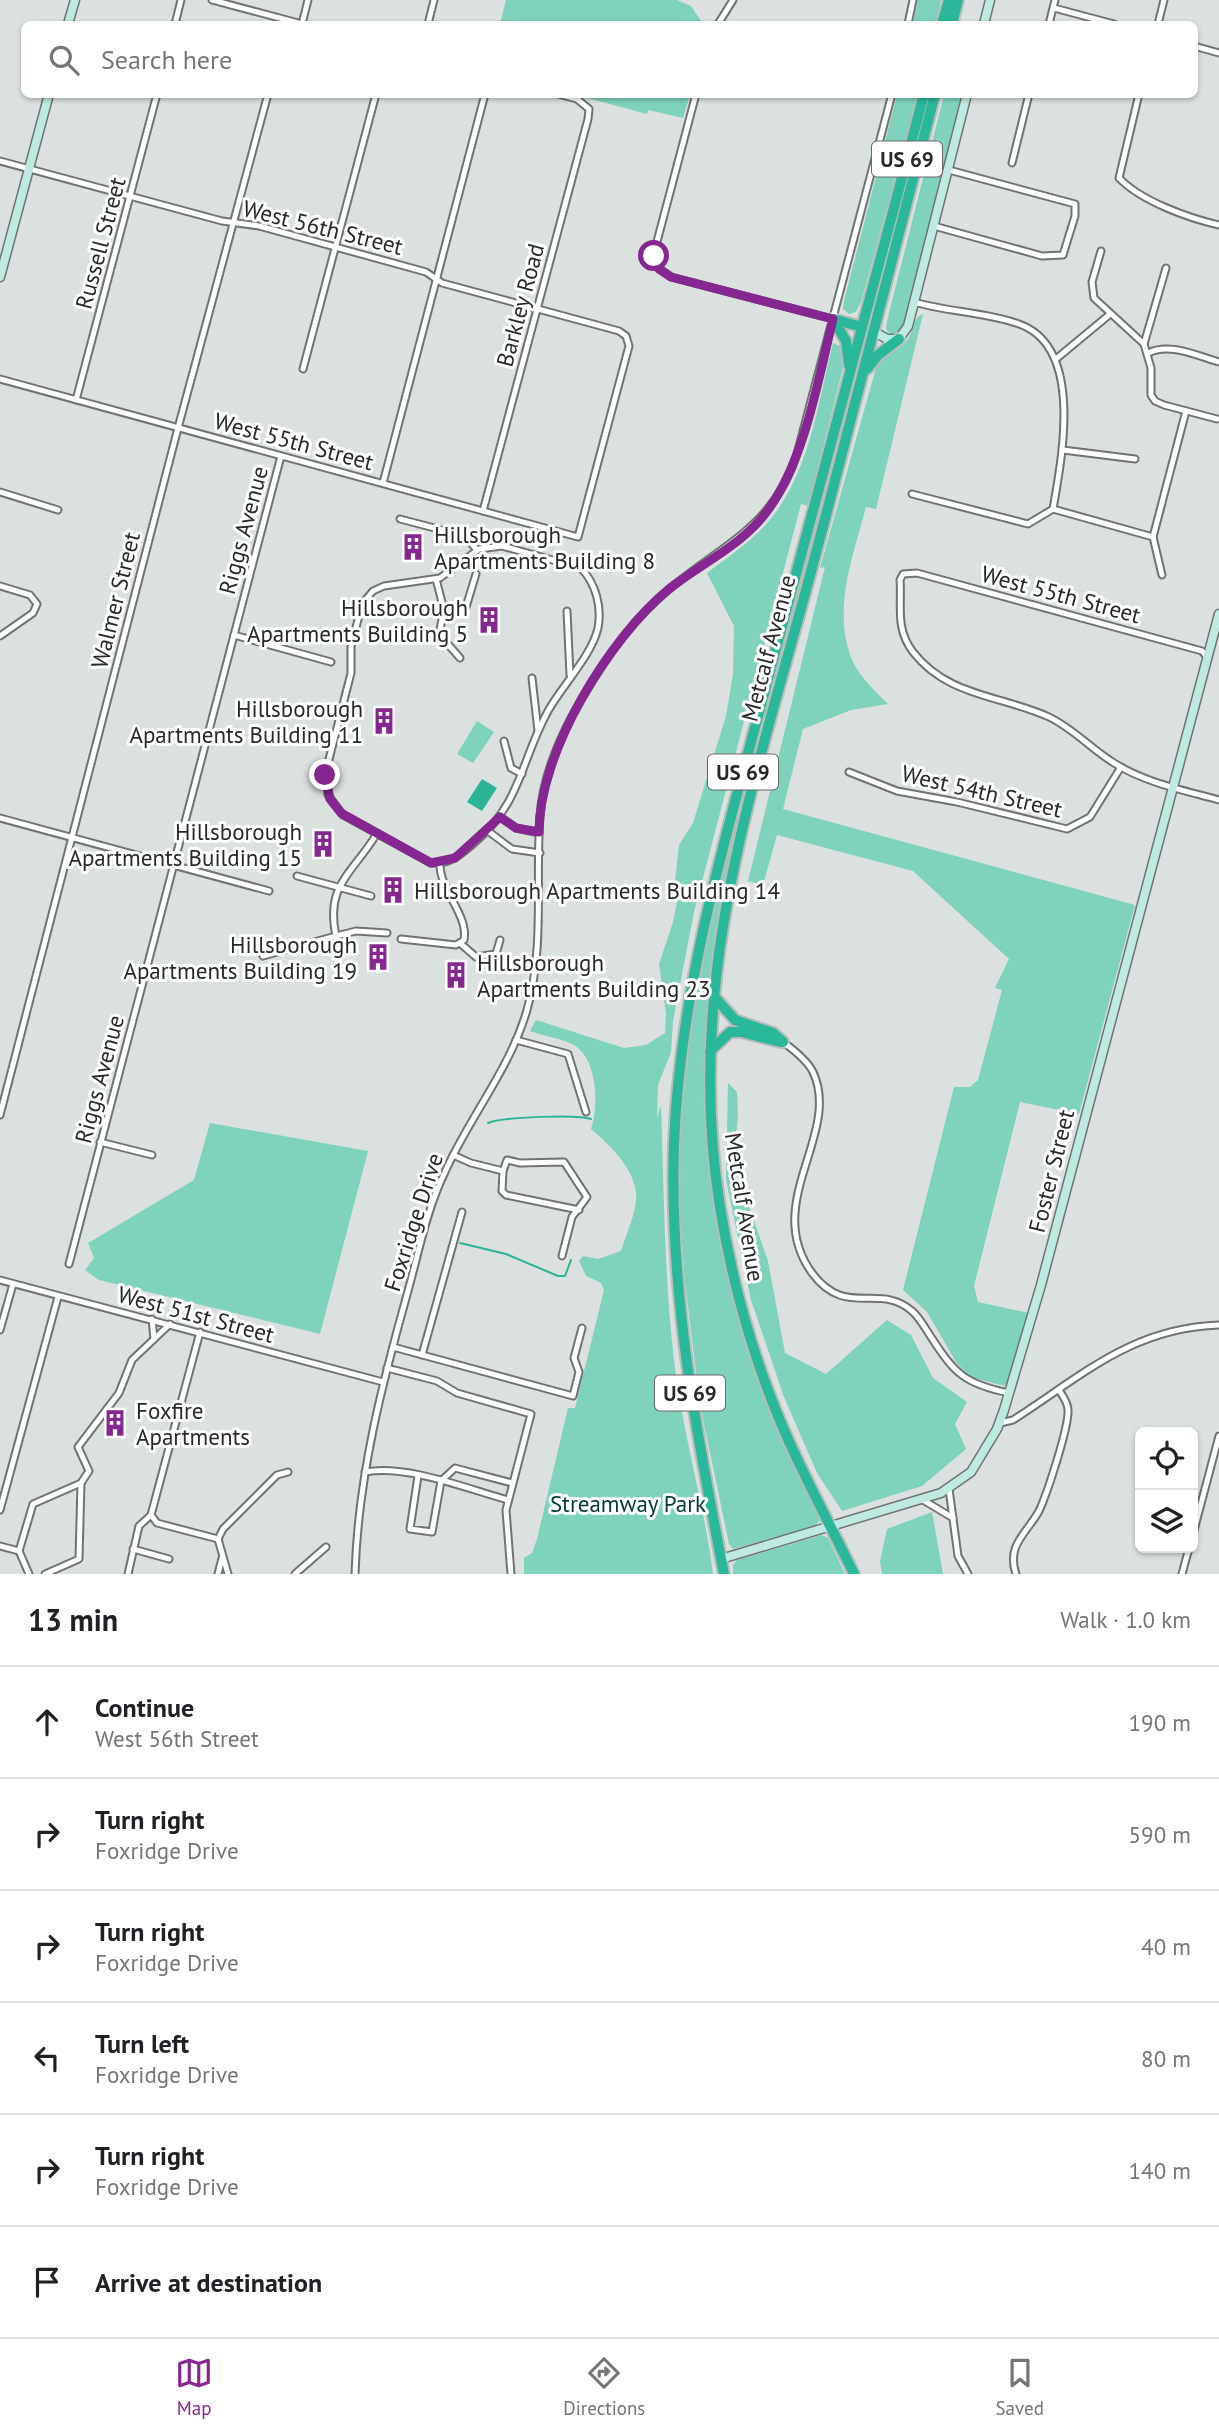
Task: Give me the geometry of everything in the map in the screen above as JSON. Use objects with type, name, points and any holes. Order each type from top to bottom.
[{"type":"highway","points":[[943,21],[949,0]]},
{"type":"highway","points":[[953,21],[958,0]]},
{"type":"highway","name":"Metcalf Avenue","points":[[721,1559],[685,1357],[677,1277],[674,1144],[681,1060],[691,988],[710,896],[923,98]]},
{"type":"highway","name":"Metcalf Avenue","points":[[854,1574],[769,1395],[736,1289],[715,1172],[710,1052],[712,994],[721,925],[737,848],[875,332],[934,98]]},
{"type":"highway","points":[[875,332],[873,314],[884,270],[890,224]]},
{"type":"highway","points":[[833,319],[862,327],[865,340],[852,391],[846,442]]},
{"type":"highway","points":[[833,319],[846,341],[850,372]]},
{"type":"highway","points":[[863,373],[878,355],[899,339]]},
{"type":"highway","points":[[712,994],[735,1020],[773,1033],[783,1042]]},
{"type":"highway","points":[[710,1052],[730,1032],[741,1031],[783,1042]]},
{"type":"highway","name":"US 69","points":[[721,1559],[724,1574]]},
{"type":"street","points":[[69,21],[75,0]]},
{"type":"street","points":[[175,21],[181,0]]},
{"type":"street","points":[[212,0],[280,21]]},
{"type":"street","points":[[303,21],[308,0]]},
{"type":"street","points":[[429,21],[434,0]]},
{"type":"street","points":[[720,21],[733,0]]},
{"type":"street","points":[[909,21],[913,0]]},
{"type":"street","points":[[985,21],[990,0]]},
{"type":"street","points":[[1050,21],[1055,0]]},
{"type":"street","points":[[1159,21],[1164,0]]},
{"type":"street","points":[[1054,8],[1103,21]]},
{"type":"street","points":[[1198,47],[1219,53]]},
{"type":"street","points":[[0,277],[48,98]]},
{"type":"street","name":"Russell Street","points":[[76,400],[156,98]]},
{"type":"street","name":"Walmer Street","points":[[0,1115],[178,428],[267,98]]},
{"type":"street","points":[[303,369],[375,98]]},
{"type":"street","points":[[383,483],[484,98]]},
{"type":"street","name":"Barkley Road","points":[[483,511],[589,109],[573,98]]},
{"type":"street","points":[[695,98],[654,253],[657,267],[671,277],[833,319]]},
{"type":"street","name":"Foxridge Drive","points":[[355,1574],[365,1472],[383,1381],[428,1217],[453,1155],[516,1040],[527,1010],[538,954],[539,832],[542,800],[561,738],[580,702],[654,602],[747,533],[763,517],[781,490],[795,460],[891,98]]},
{"type":"street","points":[[875,332],[887,339],[899,339],[908,326],[966,98]]},
{"type":"street","points":[[1012,163],[1029,98]]},
{"type":"street","points":[[1138,98],[1119,178],[1130,189],[1173,212],[1219,225]]},
{"type":"street","name":"West 56th Street","points":[[0,161],[130,197],[334,246],[426,272],[442,283],[617,331],[629,342],[578,537]]},
{"type":"street","points":[[934,226],[1042,256],[1055,256],[1063,255],[1075,216],[1075,204],[1054,196],[948,170]]},
{"type":"street","points":[[1101,251],[1091,290],[1094,298],[1110,315],[1144,344],[1148,353],[1152,395],[1155,401],[1217,419]]},
{"type":"street","points":[[1144,344],[1166,268]]},
{"type":"street","points":[[914,302],[948,311],[978,313],[1025,326],[1039,335],[1055,359],[1064,422],[1063,450],[1053,509]]},
{"type":"street","points":[[1055,359],[1110,315]]},
{"type":"street","points":[[1148,353],[1157,348],[1168,349],[1219,362]]},
{"type":"street","name":"West 55th Street","points":[[0,379],[578,537]]},
{"type":"street","points":[[1162,575],[1153,537],[1186,411]]},
{"type":"street","points":[[1063,450],[1135,459]]},
{"type":"street","name":"Riggs Avenue","points":[[69,1264],[281,456]]},
{"type":"street","points":[[0,492],[58,510]]},
{"type":"street","points":[[912,494],[1028,524],[1053,509],[1153,537]]},
{"type":"street","points":[[400,519],[467,537],[477,550]]},
{"type":"street","points":[[506,546],[576,565],[584,571],[595,592],[598,623],[593,642],[538,732],[522,774],[500,817],[488,831],[455,858],[439,863],[425,862],[339,811],[326,786],[327,762],[352,670],[352,646],[362,604],[370,593],[384,586],[436,579],[450,572],[477,550],[506,546]]},
{"type":"street","points":[[584,571],[598,561],[616,565]]},
{"type":"street","name":"West 55th Street","points":[[1121,767],[1052,719],[961,690],[933,673],[911,649],[901,629],[900,580],[903,574],[917,573],[1176,643],[1202,651],[1207,657]]},
{"type":"street","points":[[444,612],[457,612],[466,607],[476,574]]},
{"type":"street","points":[[436,579],[444,612],[439,634],[460,658]]},
{"type":"street","points":[[0,586],[30,595],[37,603],[35,611],[0,636]]},
{"type":"street","points":[[567,611],[570,676]]},
{"type":"street","name":"Foster Street","points":[[721,1559],[922,1500],[949,1489],[971,1472],[1000,1423],[1044,1273],[1219,614]]},
{"type":"street","points":[[234,635],[331,662]]},
{"type":"street","points":[[532,678],[538,732]]},
{"type":"street","points":[[504,741],[510,768],[522,774]]},
{"type":"street","points":[[1121,767],[1173,787],[1219,800]]},
{"type":"street","name":"West 54th Street","points":[[849,772],[897,791],[957,802],[1067,829],[1090,817],[1121,767]]},
{"type":"street","points":[[500,817],[516,828],[539,832]]},
{"type":"street","points":[[0,818],[269,891]]},
{"type":"street","points":[[488,831],[512,849],[540,853]]},
{"type":"street","points":[[336,936],[331,912],[337,888],[359,862],[376,835]]},
{"type":"street","points":[[439,863],[441,879],[464,928],[465,938],[461,944]]},
{"type":"street","points":[[297,876],[371,896]]},
{"type":"street","points":[[263,956],[356,931],[387,933]]},
{"type":"street","points":[[401,939],[461,944],[476,957],[492,957],[496,954],[500,940]]},
{"type":"street","points":[[516,1040],[568,1054],[586,1112]]},
{"type":"street","points":[[783,1042],[812,1069],[819,1099],[794,1215],[796,1238],[805,1262],[821,1283],[840,1296],[887,1299],[905,1306],[917,1316],[950,1367],[961,1377],[1009,1393]]},
{"type":"street","points":[[100,1142],[152,1156]]},
{"type":"street","points":[[453,1155],[471,1163],[503,1171]]},
{"type":"street","points":[[562,1256],[572,1217],[579,1210],[586,1197],[561,1160],[520,1163],[507,1160],[503,1171],[502,1191],[506,1195],[534,1203],[541,1200],[579,1210]]},
{"type":"street","name":"Foxridge Drive","points":[[422,1354],[462,1212]]},
{"type":"street","name":"West 51st Street","points":[[0,1280],[383,1381]]},
{"type":"street","points":[[0,1330],[13,1284]]},
{"type":"street","points":[[0,1510],[58,1297]]},
{"type":"street","points":[[152,1319],[154,1339]]},
{"type":"street","points":[[45,1574],[79,1559],[81,1483],[89,1471],[78,1447],[118,1393],[132,1360],[170,1324]]},
{"type":"street","points":[[1000,1423],[1013,1420],[1119,1352],[1154,1334],[1219,1325]]},
{"type":"street","points":[[393,1346],[573,1396],[579,1372],[574,1358],[582,1328]]},
{"type":"street","points":[[128,1574],[139,1526],[151,1515],[200,1332]]},
{"type":"street","points":[[387,1368],[441,1383],[457,1393],[531,1414],[505,1518],[511,1574]]},
{"type":"street","points":[[1016,1574],[1013,1557],[1018,1539],[1033,1520],[1044,1499],[1068,1414],[1059,1390]]},
{"type":"street","points":[[1198,1515],[1219,1436]]},
{"type":"street","points":[[418,1476],[410,1529],[432,1532],[441,1481],[455,1468],[512,1483]]},
{"type":"street","points":[[365,1472],[381,1470],[418,1476],[508,1500]]},
{"type":"street","points":[[228,1574],[218,1539],[230,1521],[275,1477],[284,1471],[288,1472]]},
{"type":"street","points":[[29,1574],[19,1551],[33,1504],[81,1483]]},
{"type":"street","points":[[949,1489],[958,1556],[968,1574]]},
{"type":"street","points":[[922,1500],[953,1518]]},
{"type":"street","points":[[151,1515],[157,1523],[218,1539]]},
{"type":"street","points":[[0,1546],[19,1551]]},
{"type":"street","points":[[295,1574],[326,1547]]},
{"type":"street","points":[[133,1549],[169,1559]]},
{"type":"street","points":[[1182,1574],[1188,1553]]},
{"type":"street","points":[[218,1574],[222,1555]]},
{"type":"green space","points":[[506,0],[677,0],[691,6],[701,21],[501,21]]},
{"type":"green space","points":[[918,0],[941,0],[937,21],[914,21]]},
{"type":"green space","points":[[587,98],[689,98],[683,118],[648,110],[647,114]]},
{"type":"green space","points":[[896,98],[917,98],[861,302],[856,312],[849,314],[843,309]]},
{"type":"green space","points":[[943,98],[962,98],[906,324],[901,332],[891,335],[886,329]]},
{"type":"green space","points":[[923,314],[876,509],[866,507],[850,565],[844,604],[847,643],[853,662],[864,679],[888,704],[851,710],[803,729],[783,809],[1135,905],[1079,1114],[1020,1102],[974,1286],[978,1302],[1029,1313],[1010,1382],[1004,1386],[971,1377],[956,1362],[927,1312],[903,1290],[954,1087],[970,1087],[978,1080],[1002,990],[995,988],[1009,959],[913,871],[777,835],[763,885],[748,881],[825,567],[820,568],[876,368],[882,360],[906,342],[916,319]]},
{"type":"green space","name":"Streamway Park","points":[[833,343],[842,347],[843,368],[808,506],[801,504],[694,912],[673,1021],[671,1052],[658,1085],[657,1118],[661,1105],[666,1264],[674,1360],[713,1574],[524,1574],[524,1558],[532,1553],[537,1539],[568,1408],[575,1408],[604,1290],[601,1283],[586,1276],[579,1261],[583,1256],[598,1259],[621,1251],[636,1199],[634,1183],[625,1165],[591,1129],[595,1108],[594,1083],[592,1071],[581,1050],[562,1040],[530,1031],[536,1020],[624,1048],[646,1045],[665,1033],[666,1013],[659,964],[673,922],[680,886],[675,881],[679,845],[693,823],[726,716],[733,674],[734,626],[707,573],[755,536],[783,502],[811,436]]},
{"type":"green space","points":[[827,475],[829,477],[820,519],[721,901],[710,977],[705,1053],[711,1181],[728,1277],[754,1368],[820,1520],[815,1526],[733,1549],[729,1544],[700,1405],[685,1282],[678,1188],[684,1076],[697,980],[717,889]]},
{"type":"green space","points":[[477,721],[494,732],[473,763],[457,754]]},
{"type":"green space","points":[[728,1083],[737,1092],[738,1117],[732,1171],[747,1201],[768,1261],[785,1353],[826,1374],[887,1320],[911,1335],[933,1378],[967,1402],[955,1424],[966,1449],[922,1486],[842,1511],[817,1473],[784,1397],[751,1300],[726,1179]]},
{"type":"green space","points":[[210,1123],[368,1151],[320,1334],[99,1280],[85,1270],[94,1258],[88,1243],[194,1180]]},
{"type":"green space","points":[[932,1512],[943,1574],[882,1574],[880,1561],[887,1529]]},
{"type":"green space","points":[[822,1535],[828,1538],[845,1574],[733,1574],[733,1565],[737,1560]]},
{"type":"shaded area","points":[[482,779],[497,788],[482,811],[467,802]]},
{"type":"waterway","points":[[488,1123],[540,1117],[591,1119]]},
{"type":"waterway","points":[[460,1243],[506,1254],[558,1276],[565,1276],[571,1260]]},
{"type":"place","name":"Hillsborough Apartments Building 8","points":[[413,547]]},
{"type":"place","name":"Hillsborough Apartments Building 5","points":[[489,620]]},
{"type":"place","name":"Hillsborough Apartments Building 11","points":[[384,721]]},
{"type":"place","name":"Hillsborough Apartments Building 15","points":[[323,844]]},
{"type":"place","name":"Hillsborough Apartments Building 14","points":[[393,890]]},
{"type":"place","name":"Hillsborough Apartments Building 19","points":[[378,957]]},
{"type":"place","name":"Hillsborough Apartments Building 23","points":[[456,975]]},
{"type":"place","name":"Foxfire Apartments","points":[[115,1423]]},
{"type":"route","points":[[325,775],[330,799],[341,813],[425,862],[443,863],[462,854],[500,817],[516,828],[539,832],[542,800],[561,738],[580,702],[611,657],[654,602],[679,581],[741,538],[763,517],[775,500],[795,460],[833,319],[671,277],[659,269],[654,256]]}]
